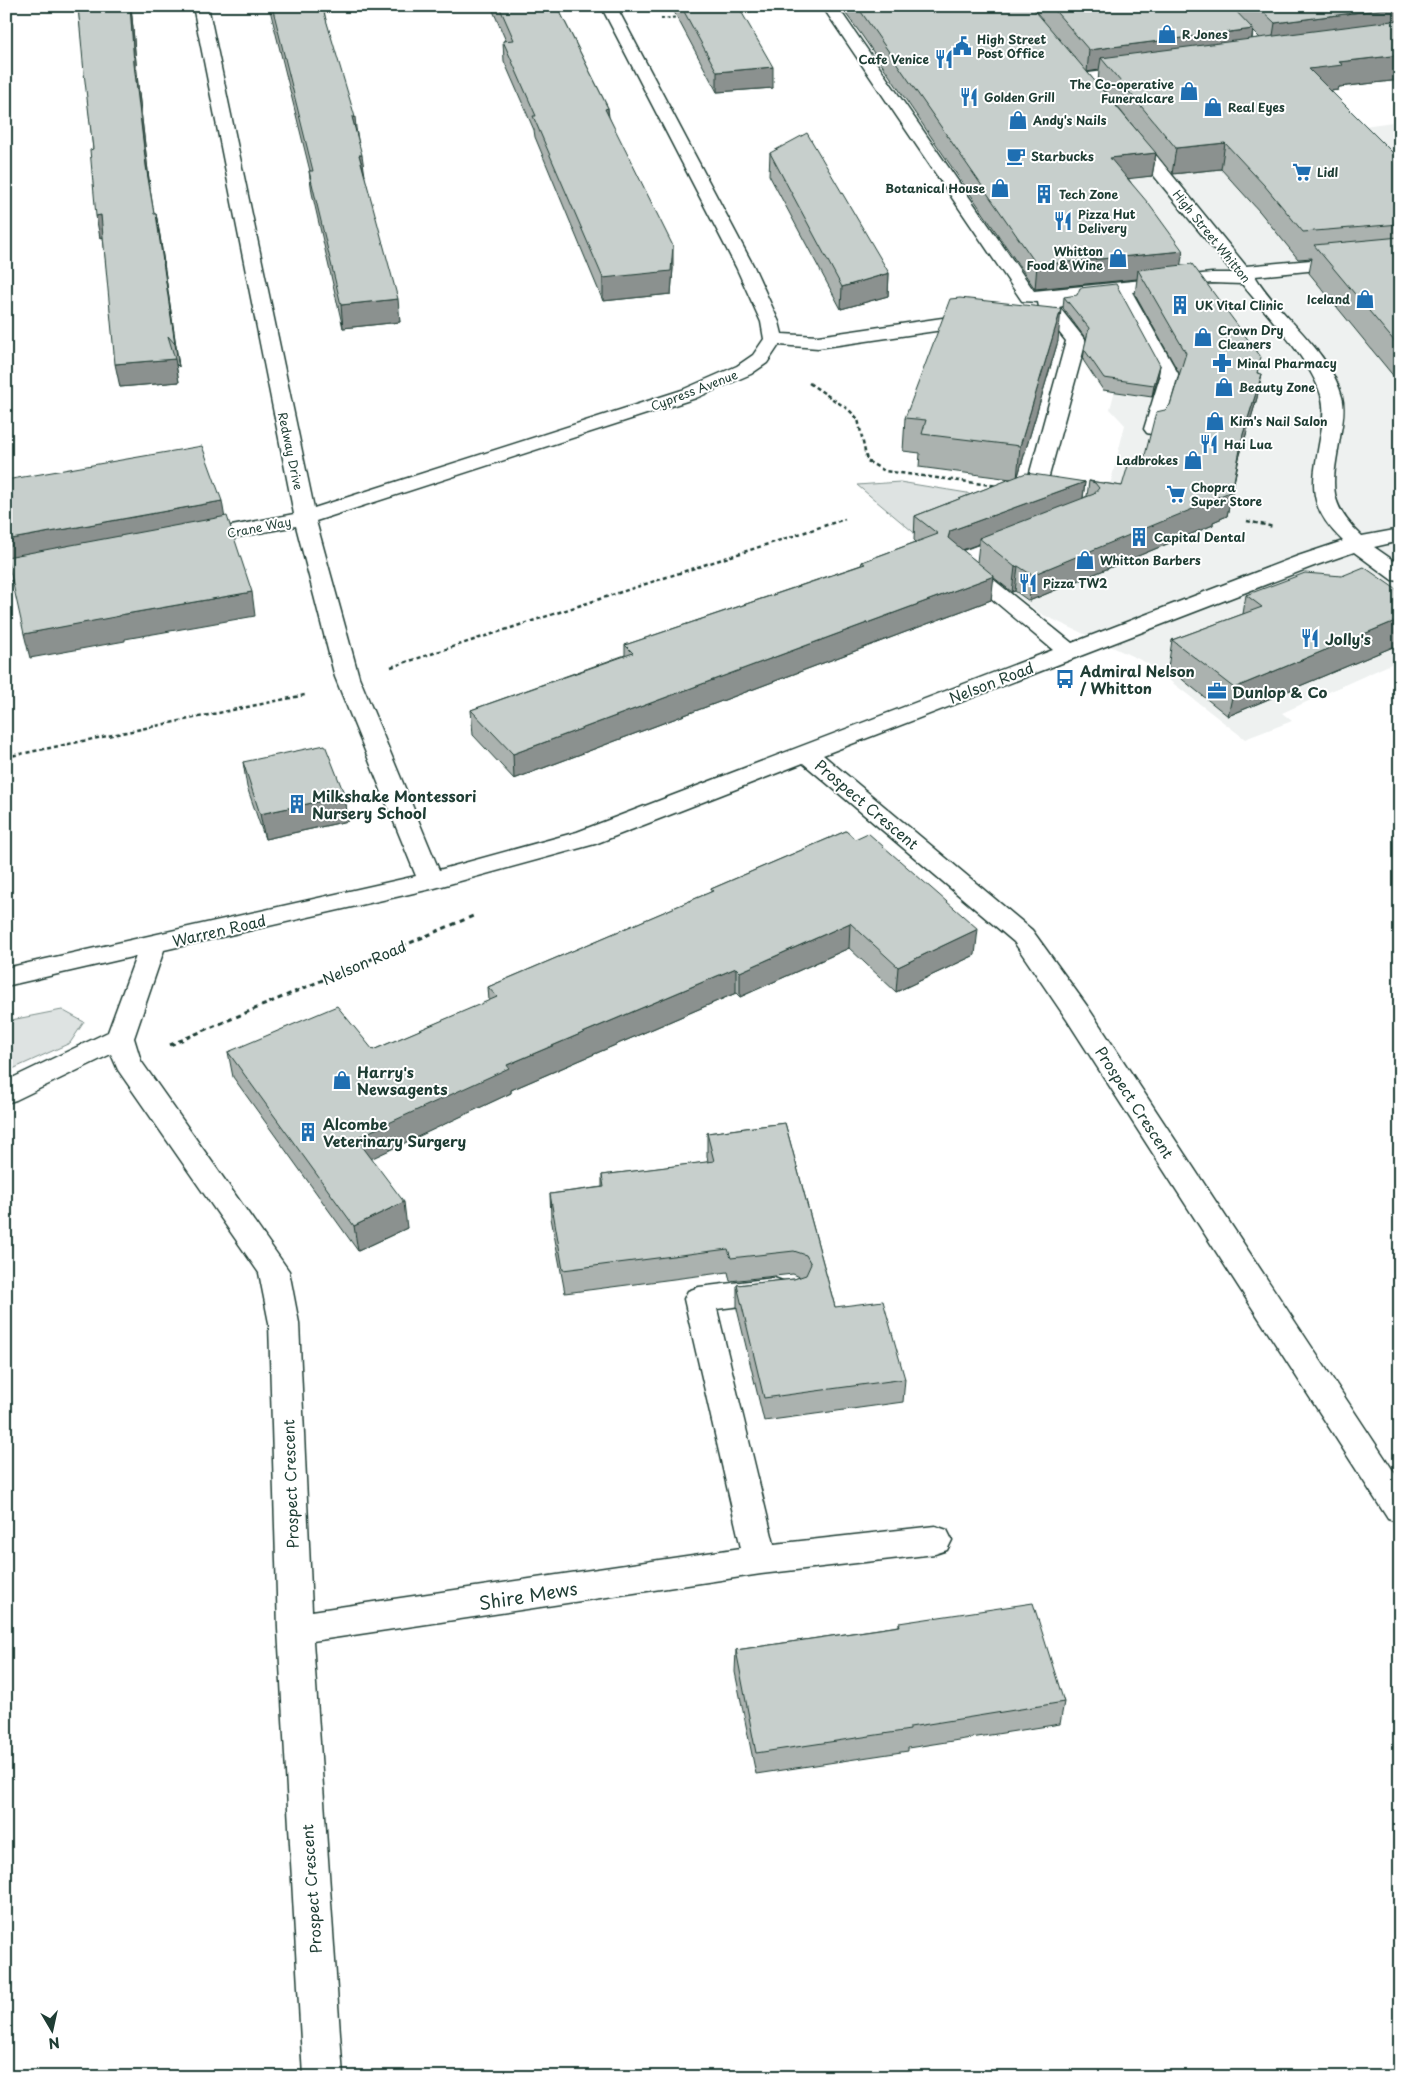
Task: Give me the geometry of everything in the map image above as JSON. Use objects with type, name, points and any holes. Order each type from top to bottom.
[{"type":"street","name":"Redway Drive","points":[[200,6],[305,518],[348,681],[431,881]]},
{"type":"street","points":[[829,6],[1028,298],[1245,276],[1400,257]]},
{"type":"street","points":[[612,14],[745,268],[770,322],[773,339],[818,342],[992,317]]},
{"type":"street","points":[[1068,64],[1093,92]]},
{"type":"street","points":[[1080,79],[1149,71]]},
{"type":"street","name":"High Street Whitton","points":[[1123,126],[1317,365],[1333,403],[1323,484],[1324,500],[1333,515],[1356,544],[1400,575]]},
{"type":"street","points":[[1039,476],[1076,341],[1046,303],[1216,286],[1245,276]]},
{"type":"street","points":[[1125,295],[1170,377],[1154,429]]},
{"type":"street","name":"Cypress Avenue","points":[[305,518],[689,394],[744,370],[760,359],[773,339]]},
{"type":"street","name":"Crane Way","points":[[180,542],[305,518]]},
{"type":"street","points":[[1029,534],[958,561],[1069,652]]},
{"type":"street","name":"Nelson Road","points":[[431,881],[586,838],[806,752],[1356,544],[1400,535]]},
{"type":"street","points":[[6,574],[64,564]]},
{"type":"street","name":"Prospect Crescent","points":[[806,752],[1023,936],[1082,1021],[1400,1509]]},
{"type":"street","name":"Warren Road","points":[[6,977],[431,881]]},
{"type":"street","points":[[6,1093],[124,1051],[153,945]]},
{"type":"street","name":"Prospect Crescent","points":[[124,1051],[274,1271],[284,1323],[295,1630],[323,2077]]},
{"type":"street","points":[[761,1560],[699,1299],[793,1288]]},
{"type":"street","name":"Shire Mews","points":[[295,1630],[761,1560],[935,1540]]},
{"type":"path","points":[[736,12],[795,7]]},
{"type":"path","points":[[612,14],[686,16]]},
{"type":"path","points":[[760,359],[796,374],[849,410],[858,419],[867,461],[885,471],[1003,487]]},
{"type":"path","points":[[6,757],[348,681],[845,519]]},
{"type":"path","name":"Nelson Road","points":[[124,1051],[479,913]]},
{"type":"shaded area","points":[[824,6],[1222,6],[1260,41],[1299,135],[1400,121],[1400,660],[1282,713],[1292,721],[1245,739],[1147,663],[1041,614],[974,563],[1104,509],[1125,425],[1110,409],[1126,348],[1090,343],[1034,292]]},
{"type":"shaded area","points":[[900,482],[967,493],[992,509],[918,536],[857,485]]},
{"type":"shaded area","points":[[62,1010],[84,1022],[70,1043],[6,1072],[6,1021]]},
{"type":"building","points":[[78,6],[130,6],[134,64],[146,166],[154,214],[156,214],[175,344],[168,336],[175,359],[115,364],[101,215],[96,216],[90,150],[93,149]]},
{"type":"building","points":[[272,6],[322,6],[355,117],[352,117],[362,155],[359,155],[398,299],[341,305],[309,171],[313,171]]},
{"type":"building","points":[[499,6],[557,6],[608,108],[605,109],[673,246],[671,271],[603,278],[533,116],[536,116],[503,41],[514,40]]},
{"type":"building","points":[[681,6],[738,6],[773,67],[717,72]]},
{"type":"building","points":[[857,6],[1031,6],[1156,153],[1110,158],[1148,203],[1183,251],[1037,265]]},
{"type":"building","points":[[1051,6],[1231,6],[1253,29],[1089,50]]},
{"type":"building","points":[[1257,6],[1400,6],[1400,7],[1275,23]]},
{"type":"building","points":[[1400,20],[1400,55],[1339,62],[1343,65],[1309,69],[1400,160],[1400,224],[1303,232],[1264,185],[1225,143],[1176,148],[1101,58]]},
{"type":"building","points":[[807,133],[889,273],[842,287],[770,153]]},
{"type":"building","points":[[1400,237],[1400,348],[1314,245]]},
{"type":"building","points":[[1192,264],[1261,357],[1257,373],[1262,374],[1243,434],[1232,491],[1213,499],[1217,499],[1032,575],[1018,566],[1015,567],[979,538],[1094,494],[1099,488],[1095,483],[1089,481],[1122,486],[1129,462],[1143,463],[1156,412],[1165,410],[1170,405],[1186,353],[1138,270]]},
{"type":"building","points":[[1116,284],[1160,365],[1154,385],[1104,378],[1084,349],[1089,328],[1064,297],[1077,295],[1080,288]]},
{"type":"building","points":[[960,298],[1061,309],[1020,446],[922,434],[926,420],[905,418],[950,299]]},
{"type":"building","points":[[202,446],[222,501],[6,540],[6,480]]},
{"type":"building","points":[[1026,473],[1085,482],[950,531],[948,538],[994,576],[513,754],[471,710],[633,653],[625,645],[865,564],[862,562],[938,534],[915,516]]},
{"type":"building","points":[[227,516],[252,592],[24,634],[7,557]]},
{"type":"building","points":[[1364,567],[1400,592],[1400,619],[1234,688],[1172,640],[1262,607],[1246,595],[1305,573],[1342,576]]},
{"type":"building","points":[[325,745],[345,796],[260,814],[243,762]]},
{"type":"building","points":[[846,831],[855,839],[868,833],[978,929],[898,967],[850,923],[740,972],[736,968],[507,1065],[509,1068],[356,1138],[404,1202],[354,1226],[228,1052],[337,1006],[373,1050],[497,997],[488,987],[713,891],[711,889]]},
{"type":"building","points":[[785,1123],[835,1307],[883,1301],[905,1379],[764,1398],[737,1285],[794,1279],[806,1275],[811,1264],[806,1255],[794,1251],[731,1258],[728,1249],[563,1270],[550,1194],[604,1187],[602,1175],[714,1161],[707,1133]]},
{"type":"building","points":[[1033,1603],[1064,1702],[910,1727],[910,1730],[756,1753],[736,1650],[900,1626],[899,1623]]},
{"type":"place","name":"R Jones","points":[[1167,34]]},
{"type":"place","name":"High Street Post Office","points":[[962,46]]},
{"type":"place","name":"Cafe Venice","points":[[944,59]]},
{"type":"place","name":"The Co-operative Funeralcare","points":[[1189,91]]},
{"type":"place","name":"Golden Grill","points":[[969,97]]},
{"type":"place","name":"Real Eyes","points":[[1213,107]]},
{"type":"place","name":"Andy's Nails","points":[[1018,120]]},
{"type":"place","name":"Starbucks","points":[[1016,156]]},
{"type":"place","name":"Lidl","points":[[1302,172]]},
{"type":"place","name":"Botanical House","points":[[1000,188]]},
{"type":"place","name":"Tech Zone","points":[[1044,194]]},
{"type":"place","name":"Pizza Hut Delivery","points":[[1063,221]]},
{"type":"place","name":"Whitton Food & Wine","points":[[1118,258]]},
{"type":"place","name":"Iceland","points":[[1365,299]]},
{"type":"place","name":"UK Vital Clinic","points":[[1180,305]]},
{"type":"place","name":"Crown Dry Cleaners","points":[[1203,337]]},
{"type":"place","name":"Minal Pharmacy","points":[[1222,363]]},
{"type":"place","name":"Beauty Zone","points":[[1224,387]]},
{"type":"place","name":"Kim's Nail Salon","points":[[1215,421]]},
{"type":"place","name":"Hai Lua","points":[[1209,444]]},
{"type":"place","name":"Ladbrokes","points":[[1193,460]]},
{"type":"place","name":"Chopra Super Store","points":[[1176,494]]},
{"type":"place","name":"Capital Dental","points":[[1139,537]]},
{"type":"place","name":"Whitton Barbers","points":[[1085,560]]},
{"type":"place","name":"Pizza TW2","points":[[1028,583]]},
{"type":"place","name":"Jolly's","points":[[1310,638]]},
{"type":"place","name":"Admiral Nelson / Whitton","points":[[1065,679]]},
{"type":"place","name":"Dunlop & Co","points":[[1217,691]]},
{"type":"place","name":"Milkshake Montessori Nursery School","points":[[297,804]]},
{"type":"place","name":"Harry's Newsagents","points":[[342,1080]]},
{"type":"place","name":"Alcombe Veterinary Surgery","points":[[308,1132]]}]
